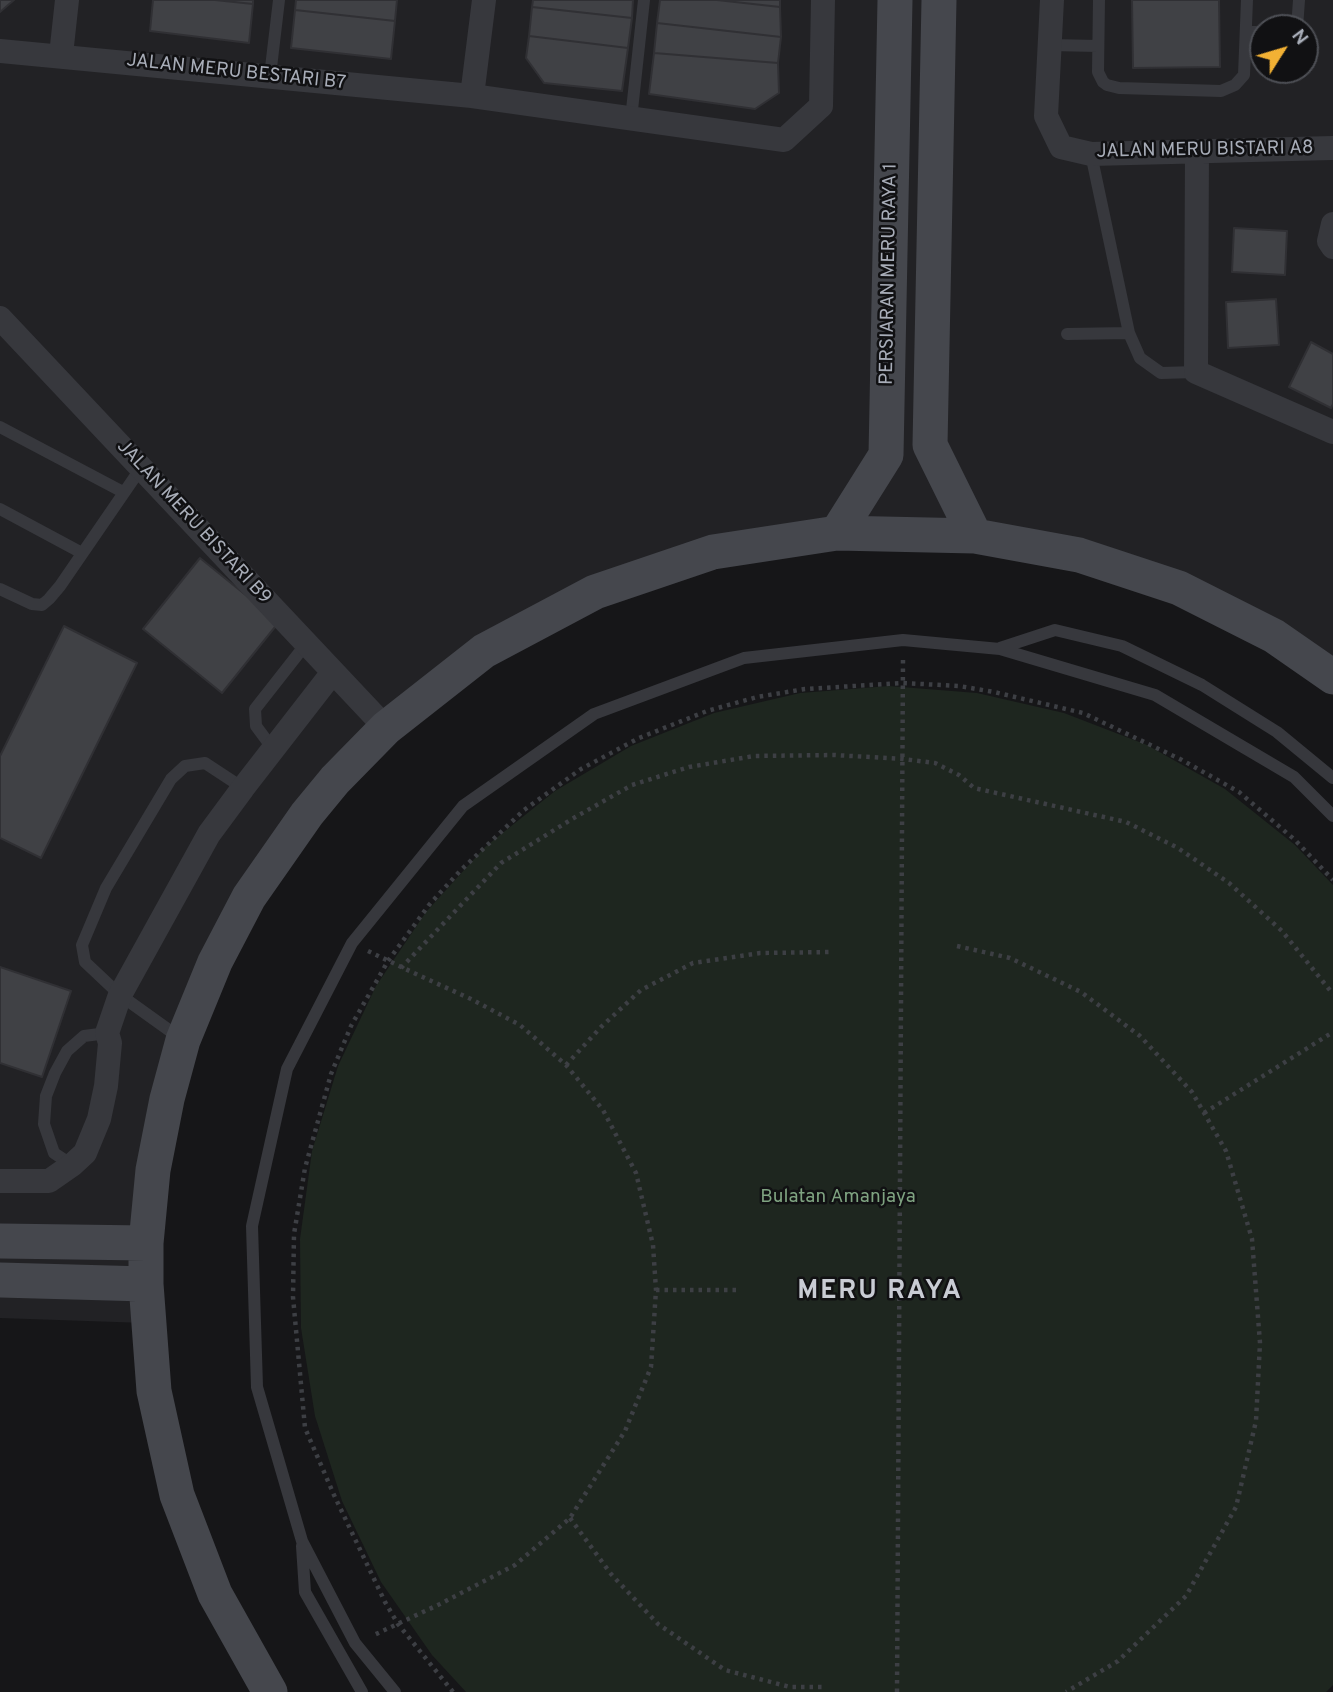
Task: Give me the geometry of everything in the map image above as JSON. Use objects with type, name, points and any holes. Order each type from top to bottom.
[{"type":"street","points":[[61,55],[67,0]]},
{"type":"street","points":[[472,96],[484,0]]},
{"type":"street","name":"JALAN MERU BESTARI B7","points":[[0,51],[472,96],[784,140],[821,106],[823,0]]},
{"type":"street","points":[[895,8],[937,0],[930,444],[975,536]]},
{"type":"street","name":"JALAN MERU BISTARI A8","points":[[1052,0],[1046,116],[1061,147],[1091,154],[1333,148]]},
{"type":"street","name":"PERSIARAN MERU RAYA 1","points":[[837,533],[886,455],[895,8]]},
{"type":"street","points":[[1197,152],[1196,372],[1333,432]]},
{"type":"street","points":[[1333,224],[1329,241],[1333,247]]},
{"type":"street","name":"JALAN MERU BISTARI B9","points":[[0,318],[386,728]]},
{"type":"street","points":[[270,1692],[215,1594],[177,1494],[154,1391],[146,1284],[146,1242],[153,1170],[167,1099],[183,1040],[215,962],[249,897],[307,814],[335,780],[386,728],[484,651],[595,592],[713,552],[837,533],[975,536],[1079,555],[1179,589],[1274,636],[1333,677]]},
{"type":"street","points":[[0,1181],[49,1181],[85,1153],[99,1119],[106,1086],[110,1043],[107,1033],[120,995],[209,834],[333,672]]},
{"type":"street","points":[[0,1241],[146,1242]]},
{"type":"street","points":[[0,1280],[146,1284]]},
{"type":"lane","points":[[271,76],[279,0]]},
{"type":"lane","points":[[631,118],[644,0]]},
{"type":"lane","points":[[1099,0],[1098,72],[1107,85],[1221,91],[1235,85],[1244,75],[1247,0]]},
{"type":"lane","points":[[1050,45],[1098,46]]},
{"type":"lane","points":[[1091,154],[1129,333],[1140,358],[1161,373],[1196,372]]},
{"type":"lane","points":[[1067,334],[1129,333]]},
{"type":"lane","points":[[0,427],[123,492]]},
{"type":"lane","points":[[0,589],[32,604],[42,605],[49,599],[141,468]]},
{"type":"lane","points":[[0,509],[82,553]]},
{"type":"lane","points":[[1000,649],[1055,630],[1122,646],[1202,685],[1277,732],[1333,778]]},
{"type":"lane","points":[[396,1692],[355,1643],[302,1541],[257,1387],[252,1226],[287,1069],[352,943],[463,806],[594,714],[744,658],[903,640],[1000,649],[1155,695],[1294,777],[1333,816]]},
{"type":"lane","points":[[273,749],[256,726],[255,709],[306,644]]},
{"type":"lane","points":[[183,1040],[120,995],[85,962],[82,945],[106,888],[171,779],[185,766],[205,763],[243,788]]},
{"type":"lane","points":[[72,1165],[54,1153],[44,1124],[46,1096],[67,1051],[84,1036],[107,1033]]},
{"type":"lane","points":[[302,1541],[305,1592],[362,1692]]},
{"type":"path","points":[[897,1692],[903,640]]},
{"type":"path","points":[[453,1692],[398,1624],[385,1602],[305,1428],[293,1297],[294,1234],[306,1168],[331,1074],[351,1026],[388,961],[429,905],[523,810],[581,769],[639,738],[706,711],[804,689],[903,683],[959,685],[1083,713],[1182,760],[1239,792],[1295,840],[1333,880]]},
{"type":"path","points":[[401,968],[500,863],[632,785],[689,767],[754,756],[834,755],[935,763],[959,775],[974,788],[1126,822],[1178,848],[1229,883],[1282,931],[1333,994]]},
{"type":"path","points":[[352,943],[520,1025],[566,1065],[603,1110],[636,1173],[653,1245],[656,1290],[651,1367],[625,1431],[570,1518],[514,1565],[440,1604],[355,1643]]},
{"type":"path","points":[[957,946],[1010,958],[1080,992],[1140,1037],[1192,1092],[1226,1151],[1252,1239],[1261,1343],[1256,1421],[1236,1507],[1186,1596],[1118,1661],[1066,1692]]},
{"type":"path","points":[[566,1065],[601,1027],[641,990],[694,963],[760,953],[832,952]]},
{"type":"path","points":[[1204,1113],[1333,1032]]},
{"type":"path","points":[[656,1290],[739,1290]]},
{"type":"path","points":[[570,1518],[611,1574],[658,1624],[725,1670],[790,1687],[826,1687]]},
{"type":"shaded area","points":[[0,0],[1333,0],[1333,676],[1246,607],[1026,540],[789,532],[588,598],[421,695],[229,938],[152,1159],[145,1323],[0,1318]]},
{"type":"green space","name":"Bulatan Amanjaya","points":[[889,686],[977,693],[1064,713],[1147,745],[1225,789],[1295,845],[1333,885],[1333,1685],[1326,1692],[466,1692],[432,1655],[381,1582],[342,1501],[315,1416],[301,1328],[300,1239],[312,1151],[338,1066],[376,986],[426,912],[485,847],[555,791],[631,746],[714,713],[800,693]]},
{"type":"building","points":[[0,0],[14,0],[0,12]]},
{"type":"building","points":[[153,0],[215,0],[253,4],[249,43],[150,31]]},
{"type":"building","points":[[215,0],[253,0],[253,4]]},
{"type":"building","points":[[296,0],[397,0],[395,21],[295,10]]},
{"type":"building","points":[[533,0],[633,0],[632,18],[532,7]]},
{"type":"building","points":[[660,0],[717,0],[780,7],[781,37],[657,23]]},
{"type":"building","points":[[717,0],[780,0],[780,7]]},
{"type":"building","points":[[1132,0],[1219,0],[1220,67],[1133,68]]},
{"type":"building","points":[[532,7],[632,18],[628,48],[529,36]]},
{"type":"building","points":[[295,10],[395,21],[391,59],[291,48]]},
{"type":"building","points":[[657,23],[781,37],[778,63],[654,53]]},
{"type":"building","points":[[529,36],[628,48],[622,91],[544,83],[526,58]]},
{"type":"building","points":[[654,53],[778,63],[779,93],[755,109],[649,94]]},
{"type":"building","points":[[1234,228],[1287,231],[1285,275],[1232,272]]},
{"type":"building","points":[[1276,299],[1279,345],[1228,348],[1226,302]]},
{"type":"building","points":[[1311,342],[1333,354],[1331,408],[1289,387]]},
{"type":"building","points":[[200,558],[279,622],[222,693],[143,629]]},
{"type":"building","points":[[64,626],[137,663],[41,858],[0,838],[0,756]]},
{"type":"building","points":[[0,967],[71,991],[42,1077],[0,1063]]},
{"type":"district","name":"MERU RAYA","points":[[880,1293]]}]
